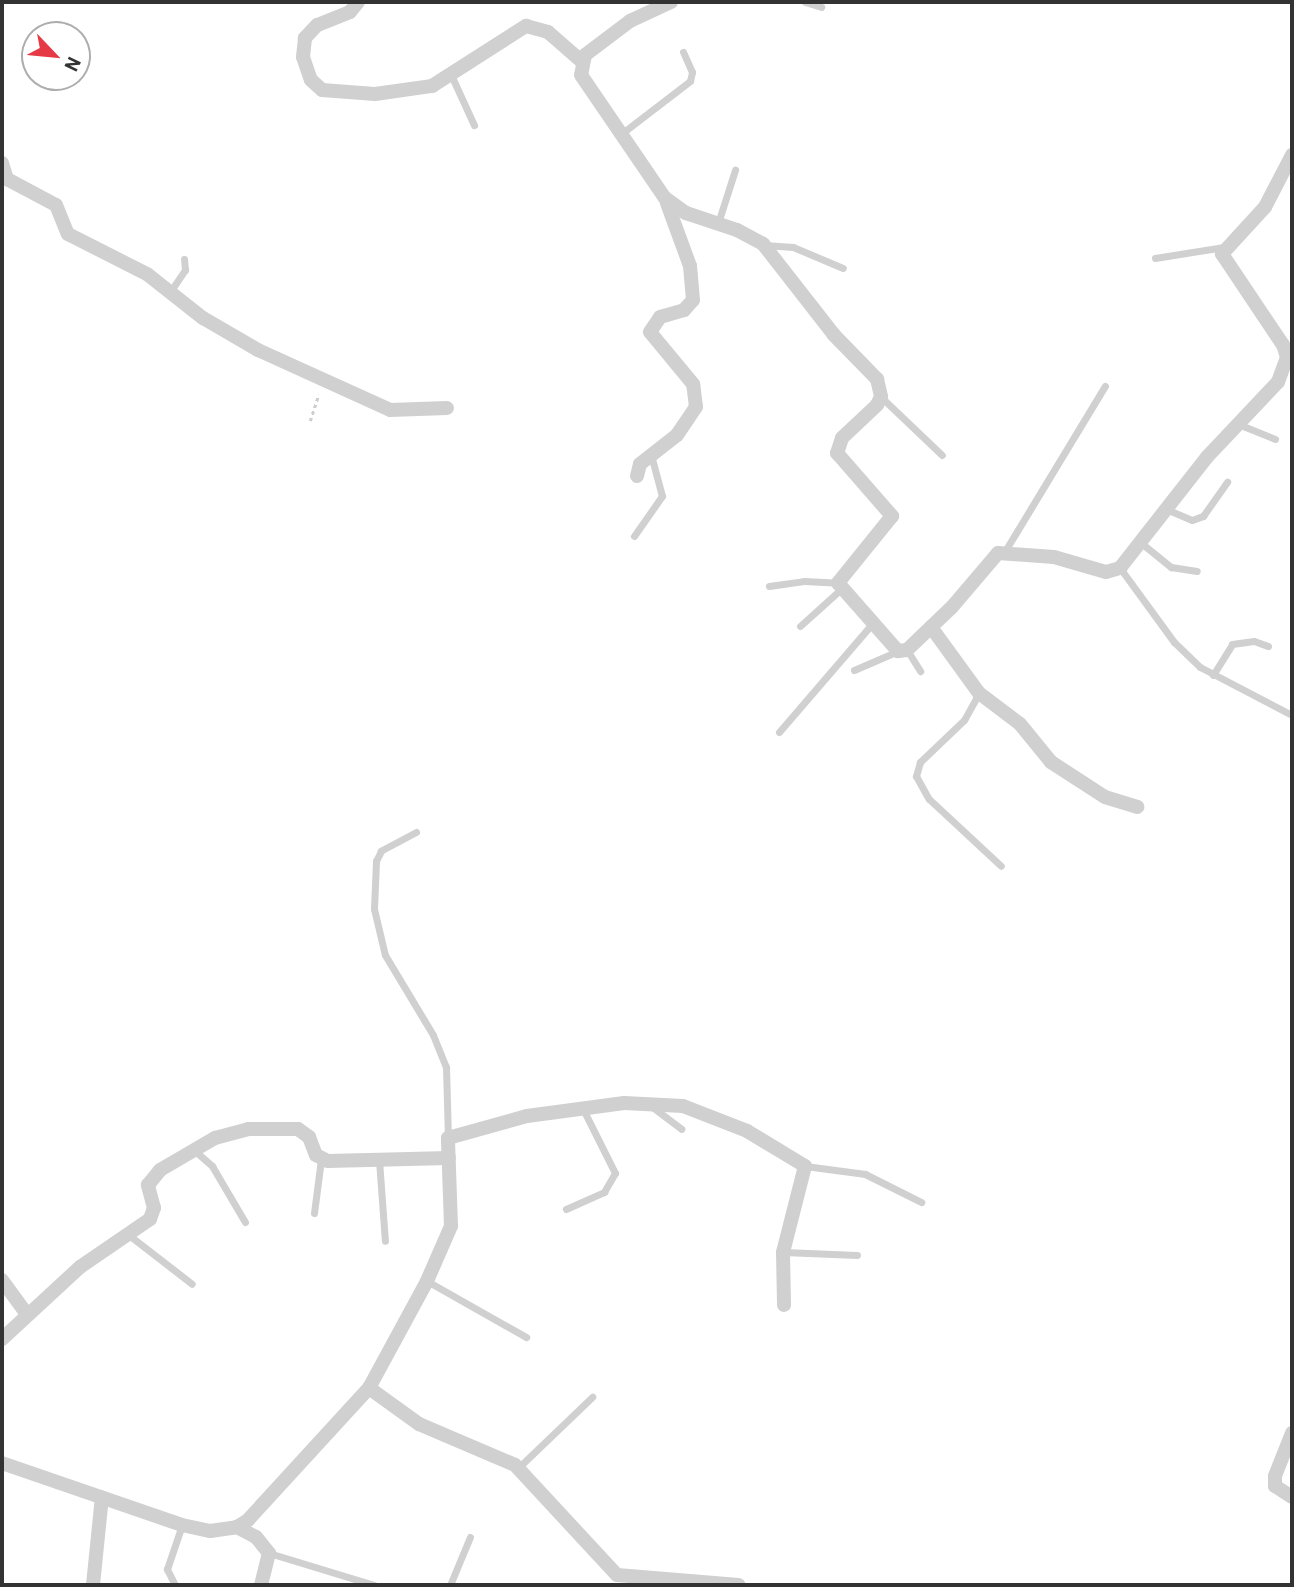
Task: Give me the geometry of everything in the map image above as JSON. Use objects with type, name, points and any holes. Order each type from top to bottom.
[{"type":"street","points":[[358,2],[350,12],[317,24],[305,37],[303,57],[316,85],[331,91],[375,94],[432,86],[452,77],[514,30],[526,26],[548,32],[580,60],[581,75],[665,198],[690,266],[693,300],[684,310],[660,317],[650,332],[693,384],[695,407],[677,435],[640,464],[637,477]]},
{"type":"street","points":[[580,60],[622,26],[671,2]]},
{"type":"street","points":[[665,198],[686,213],[718,223],[763,244],[834,335],[877,379],[881,397],[842,438],[837,453],[892,516],[839,587],[871,625],[903,650],[931,627],[992,557],[1005,551],[1062,559],[1106,572],[1120,568],[1238,424],[1278,382],[1287,357],[1226,264],[1224,247],[1265,207],[1292,155]]},
{"type":"street","points":[[2,163],[4,181],[56,205],[68,234],[147,274],[203,318],[258,350],[390,410],[447,408]]},
{"type":"street","points":[[931,627],[979,693],[1020,724],[1065,773],[1105,797],[1137,807]]},
{"type":"street","points":[[2,1463],[182,1525],[210,1531],[237,1527],[261,1508],[369,1388],[427,1281],[451,1226],[448,1138],[527,1116],[645,1102],[711,1115],[805,1166],[783,1252],[784,1305]]},
{"type":"street","points":[[2,1339],[80,1267],[130,1236],[154,1214],[147,1192],[152,1178],[215,1138],[248,1129],[298,1129],[309,1137],[321,1159],[449,1158]]},
{"type":"street","points":[[2,1280],[26,1314]]},
{"type":"street","points":[[369,1388],[419,1424],[518,1468],[616,1580],[739,1585]]},
{"type":"street","points":[[1292,1433],[1275,1476],[1275,1486],[1292,1497]]},
{"type":"street","points":[[93,1585],[102,1497]]},
{"type":"street","points":[[237,1527],[256,1537],[269,1553],[261,1585]]},
{"type":"lane","points":[[806,2],[821,7]]},
{"type":"lane","points":[[621,134],[690,81],[692,72],[683,52]]},
{"type":"lane","points":[[452,77],[474,125]]},
{"type":"lane","points":[[718,223],[735,170]]},
{"type":"lane","points":[[763,244],[793,247],[843,268]]},
{"type":"lane","points":[[1155,258],[1224,247]]},
{"type":"lane","points":[[170,292],[184,270],[184,259]]},
{"type":"lane","points":[[1005,551],[1105,386]]},
{"type":"lane","points":[[881,397],[942,455]]},
{"type":"lane","points":[[1238,424],[1275,439]]},
{"type":"lane","points":[[634,536],[662,496],[651,455]]},
{"type":"lane","points":[[1166,509],[1192,520],[1203,516],[1227,482]]},
{"type":"lane","points":[[1140,542],[1171,567],[1197,571]]},
{"type":"lane","points":[[1120,568],[1174,642],[1213,675],[1292,715]]},
{"type":"lane","points":[[769,586],[804,580],[839,587]]},
{"type":"lane","points":[[800,626],[839,587]]},
{"type":"lane","points":[[779,732],[871,625]]},
{"type":"lane","points":[[1213,675],[1232,644],[1254,641],[1268,646]]},
{"type":"lane","points":[[854,670],[903,650],[920,671]]},
{"type":"lane","points":[[979,693],[964,720],[920,762],[916,776],[929,799],[1001,866]]},
{"type":"lane","points":[[416,832],[381,851],[376,861],[374,909],[385,955],[433,1035],[446,1068],[448,1138]]},
{"type":"lane","points":[[645,1102],[681,1129]]},
{"type":"lane","points":[[566,1209],[604,1192],[615,1173],[582,1108]]},
{"type":"lane","points":[[194,1150],[212,1167],[245,1222]]},
{"type":"lane","points":[[314,1213],[321,1159]]},
{"type":"lane","points":[[379,1159],[384,1241]]},
{"type":"lane","points":[[805,1166],[865,1174],[921,1202]]},
{"type":"lane","points":[[130,1236],[192,1284]]},
{"type":"lane","points":[[783,1252],[857,1255]]},
{"type":"lane","points":[[427,1281],[526,1337]]},
{"type":"lane","points":[[518,1468],[592,1397]]},
{"type":"lane","points":[[175,1585],[167,1569],[182,1525]]},
{"type":"lane","points":[[450,1585],[470,1537]]},
{"type":"lane","points":[[269,1553],[374,1585]]},
{"type":"path","points":[[310,421],[324,378]]}]
